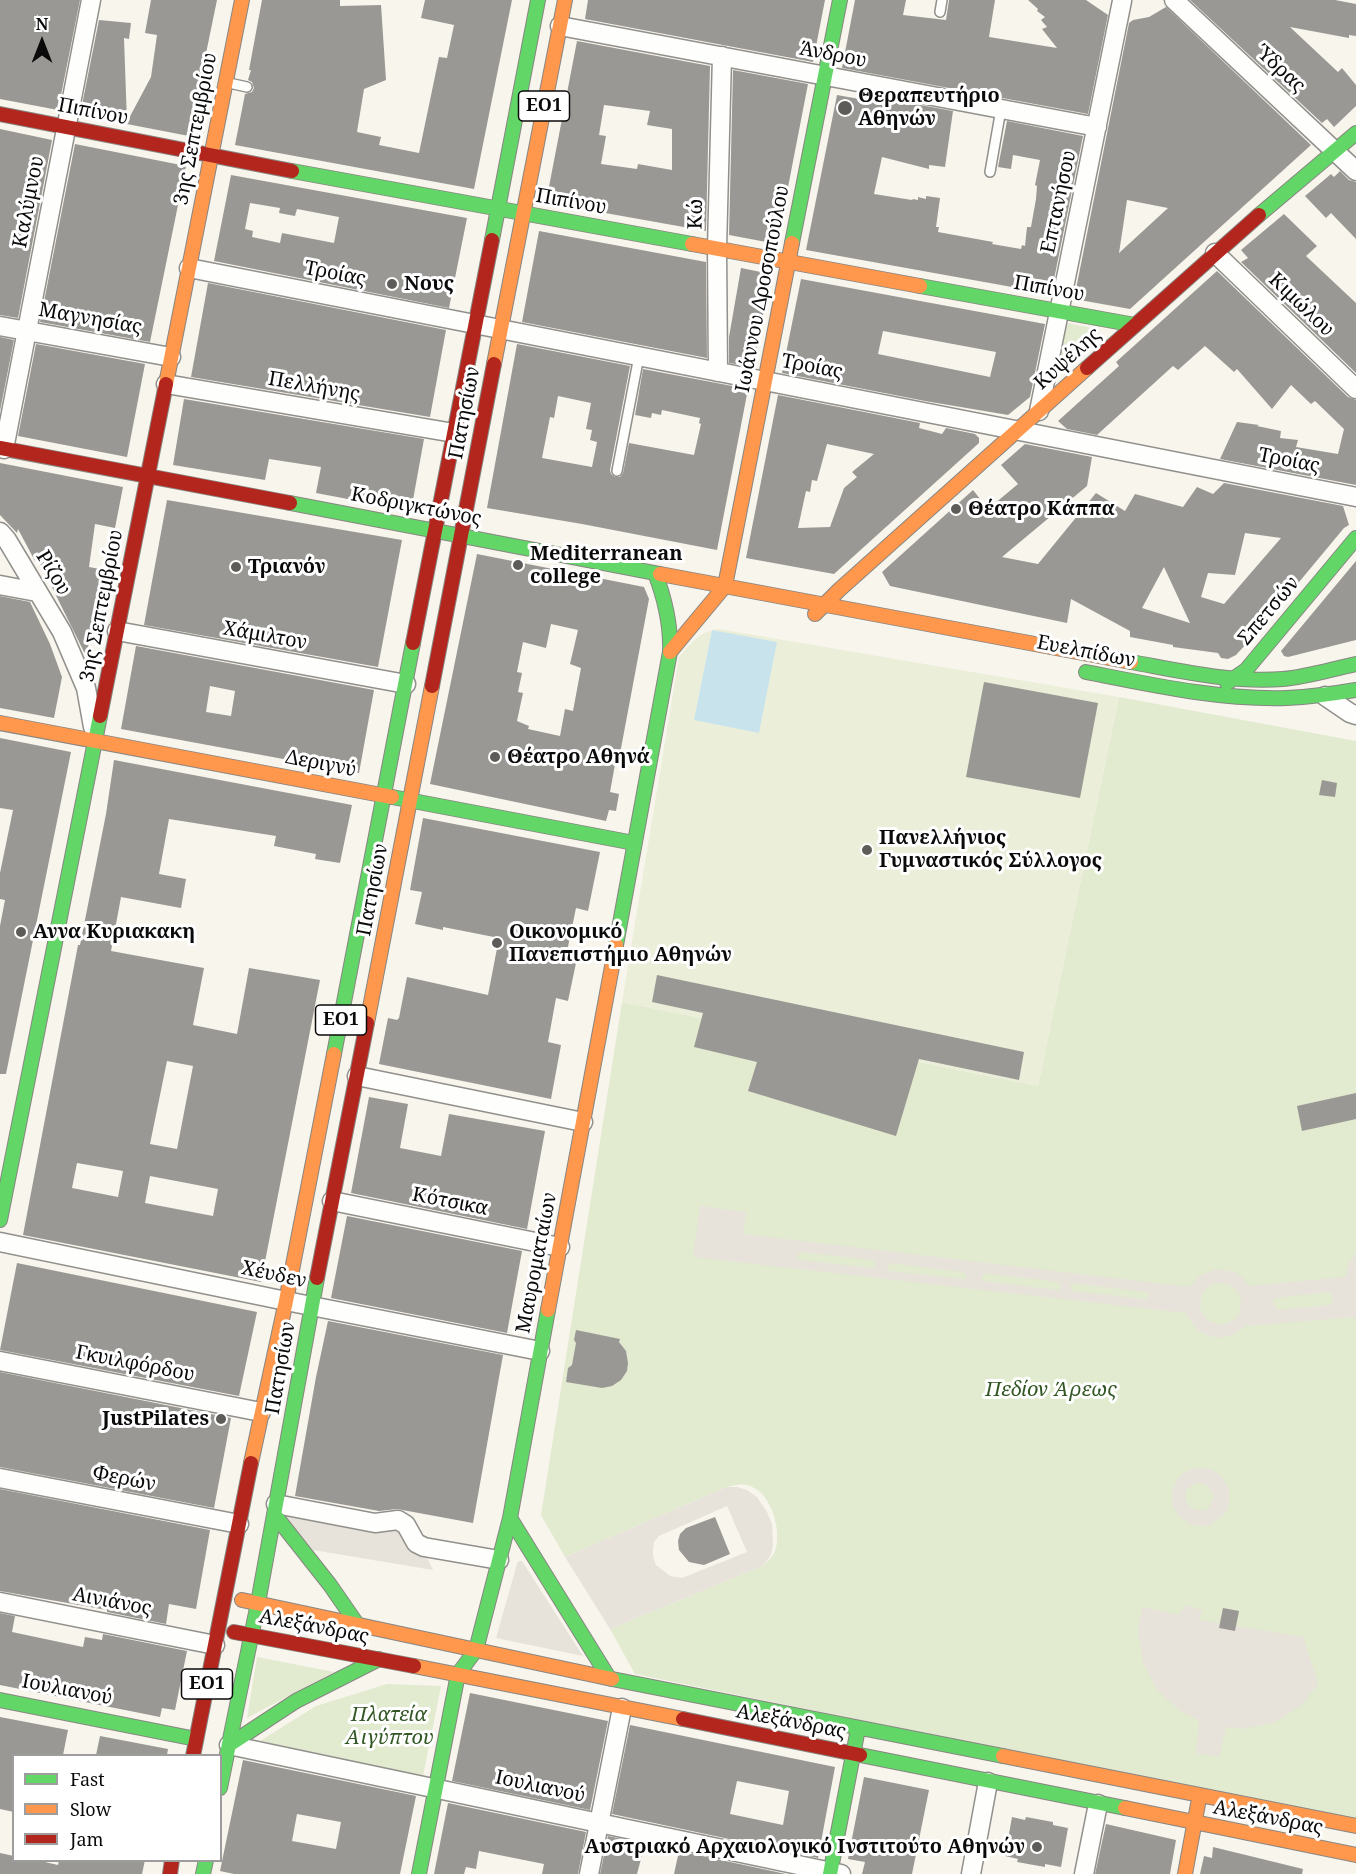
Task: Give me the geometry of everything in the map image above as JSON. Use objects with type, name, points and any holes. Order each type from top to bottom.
[{"type":"main road","name":"3ης Σεπτεμβρίου","points":[[0,1220],[5,1173],[95,741],[242,0]]},
{"type":"main road","name":"Πατησίων","points":[[193,1754],[261,1412],[286,1301],[538,0]]},
{"type":"main road","name":"Πατησίων","points":[[222,1778],[252,1635],[332,1201],[565,0]]},
{"type":"main road","name":"Ιωάννου Δροσοπούλου","points":[[725,586],[840,0]]},
{"type":"main road","name":"Πιπίνου","points":[[0,114],[1135,325]]},
{"type":"main road","name":"Κυψέλης","points":[[810,618],[1215,253],[1356,133]]},
{"type":"main road","name":"Κοδριγκτώνος","points":[[2,448],[825,605]]},
{"type":"main road","name":"Σπετσών","points":[[1200,693],[1220,688],[1246,670],[1356,538]]},
{"type":"main road","name":"Μαυροματαίων","points":[[419,1874],[458,1674],[476,1650],[510,1518],[670,652],[672,631],[669,611],[656,573]]},
{"type":"main road","name":"Μαυροματαίων","points":[[670,652],[725,586]]},
{"type":"main road","points":[[714,600],[729,603]]},
{"type":"main road","name":"Ευελπίδων","points":[[825,605],[1161,668],[1234,679],[1284,679],[1356,664]]},
{"type":"main road","name":"Ευελπίδων","points":[[1077,670],[1200,693],[1286,699],[1325,696],[1356,690]]},
{"type":"main road","name":"Δεριγνύ","points":[[0,723],[634,843]]},
{"type":"main road","points":[[275,1509],[357,1624]]},
{"type":"main road","points":[[510,1518],[609,1678]]},
{"type":"main road","name":"Αλεξάνδρας","points":[[225,1596],[609,1678],[1356,1826]]},
{"type":"main road","name":"Αλεξάνδρας","points":[[217,1637],[252,1635],[458,1674],[1356,1855]]},
{"type":"main road","points":[[229,1745],[296,1701],[379,1659]]},
{"type":"main road","name":"Ιουλιανού","points":[[0,1700],[196,1739]]},
{"type":"main road","points":[[833,1873],[859,1727]]},
{"type":"main road","points":[[1185,1874],[1200,1795]]},
{"type":"street","name":"Καλύμνου","points":[[2,448],[91,0]]},
{"type":"street","name":"Επτανήσου","points":[[1039,412],[1124,0]]},
{"type":"street","name":"Ύδρας","points":[[1174,0],[1356,171]]},
{"type":"street","name":"Άνδρου","points":[[560,26],[1097,128]]},
{"type":"street","name":"Κώ","points":[[718,372],[717,248],[722,56]]},
{"type":"street","name":"Κιμώλου","points":[[1215,253],[1356,389]]},
{"type":"street","name":"Τροίας","points":[[189,268],[1356,497]]},
{"type":"street","name":"Μαγνησίας","points":[[0,326],[171,357]]},
{"type":"street","name":"Πελλήνης","points":[[166,384],[454,434]]},
{"type":"street","name":"Ρίζου","points":[[0,532],[62,632],[86,688],[95,741]]},
{"type":"street","points":[[0,585],[37,592]]},
{"type":"street","name":"Χάμιλτον","points":[[117,632],[406,684]]},
{"type":"street","points":[[1325,696],[1350,714],[1356,715]]},
{"type":"street","points":[[357,1076],[583,1122]]},
{"type":"street","name":"Κότσικα","points":[[332,1201],[560,1246]]},
{"type":"street","name":"Χέυδεν","points":[[0,1242],[540,1351]]},
{"type":"street","name":"Γκυιλφόρδου","points":[[0,1360],[261,1412]]},
{"type":"street","name":"Φερών","points":[[0,1478],[239,1524]]},
{"type":"street","points":[[275,1509],[375,1523],[398,1520],[406,1525],[416,1543],[424,1547],[500,1555]]},
{"type":"street","name":"Αινιάνος","points":[[0,1602],[217,1637]]},
{"type":"street","points":[[589,1874],[622,1708]]},
{"type":"street","name":"Ιουλιανού","points":[[229,1745],[833,1873]]},
{"type":"street","points":[[970,1874],[988,1782]]},
{"type":"street","points":[[1084,1874],[1098,1804]]},
{"type":"lane","points":[[940,12],[942,0]]},
{"type":"lane","points":[[226,82],[247,87]]},
{"type":"lane","points":[[990,172],[1001,109]]},
{"type":"lane","points":[[617,471],[639,356]]},
{"type":"green space","points":[[1068,323],[1097,329],[1099,334],[1060,368],[1058,367]]},
{"type":"green space","name":"Πανελλήνιος Γυμναστικός Σύλλογος","points":[[719,629],[1119,697],[1038,1086],[622,1002],[679,657],[701,635]]},
{"type":"green space","name":"Πεδίον Άρεως","points":[[1119,697],[1356,741],[1356,1821],[635,1674],[610,1629],[762,1566],[774,1553],[777,1540],[776,1521],[769,1503],[764,1496],[750,1486],[741,1484],[727,1487],[565,1557],[541,1515],[622,1002],[1038,1086]]},
{"type":"green space","points":[[257,1657],[334,1672],[247,1718]]},
{"type":"green space","name":"Πλατεία Αιγύπτου","points":[[387,1684],[441,1686],[423,1776],[260,1741],[316,1706]]},
{"type":"shaded area","points":[[700,1206],[746,1212],[743,1234],[1189,1287],[1201,1275],[1216,1269],[1234,1272],[1249,1286],[1345,1277],[1356,1252],[1356,1320],[1353,1317],[1246,1326],[1235,1334],[1219,1338],[1199,1331],[1186,1313],[693,1257]],"holes":[[[800,1252],[873,1260],[876,1264],[873,1268],[799,1260],[797,1257]],[[890,1263],[963,1272],[966,1279],[889,1271],[887,1268]],[[984,1273],[1058,1282],[1061,1285],[1057,1290],[983,1281],[981,1278]],[[1072,1283],[1146,1292],[1149,1295],[1148,1299],[1145,1299],[1072,1291],[1070,1288]],[[1216,1283],[1234,1287],[1241,1298],[1240,1312],[1236,1318],[1221,1325],[1204,1317],[1200,1307],[1204,1291]],[[1329,1292],[1333,1296],[1331,1305],[1277,1310],[1273,1302],[1275,1298]]]},
{"type":"shaded area","points":[[1195,1468],[1210,1469],[1222,1477],[1229,1489],[1229,1502],[1222,1516],[1209,1525],[1201,1526],[1190,1524],[1181,1518],[1173,1507],[1172,1492],[1182,1474]],"holes":[[[1200,1483],[1208,1486],[1214,1497],[1208,1509],[1200,1511],[1189,1507],[1185,1497],[1187,1489]]]},
{"type":"shaded area","points":[[727,1487],[747,1490],[757,1497],[772,1524],[771,1555],[762,1566],[610,1629],[565,1557]],"holes":[[[727,1506],[747,1552],[682,1578],[670,1576],[656,1565],[653,1556],[654,1542],[659,1536]]]},
{"type":"shaded area","points":[[289,1502],[409,1521],[433,1570],[313,1550],[286,1517]]},
{"type":"shaded area","points":[[519,1561],[522,1561],[583,1656],[496,1638]]},
{"type":"shaded area","points":[[1187,1605],[1203,1611],[1199,1620],[1303,1637],[1318,1684],[1302,1705],[1275,1722],[1243,1729],[1226,1727],[1219,1757],[1196,1753],[1199,1720],[1182,1712],[1158,1691],[1143,1662],[1138,1631],[1142,1607],[1178,1615]]},
{"type":"water","points":[[712,630],[777,642],[759,733],[694,720]]},
{"type":"building","points":[[0,0],[80,0],[58,110],[0,99]]},
{"type":"building","points":[[151,0],[217,0],[189,136],[80,115],[99,20],[131,23],[129,39],[124,38],[127,122],[151,77],[157,35],[145,33]]},
{"type":"building","points":[[262,0],[340,0],[340,6],[381,5],[386,80],[364,89],[357,132],[381,137],[379,145],[419,153],[439,57],[447,58],[454,25],[421,18],[425,0],[512,0],[474,189],[235,145],[245,94],[252,92],[254,88],[252,82],[248,80]]},
{"type":"building","points":[[588,0],[825,0],[813,62],[585,19]]},
{"type":"building","points":[[855,0],[906,0],[903,15],[946,20],[949,0],[995,0],[989,37],[1057,48],[1042,29],[1047,27],[1041,20],[1045,17],[1028,0],[1086,0],[1108,15],[1088,114],[842,68]]},
{"type":"building","points":[[1190,0],[1335,0],[1356,4],[1356,36],[1349,35],[1349,38],[1290,27],[1338,72],[1342,68],[1356,85],[1356,106],[1334,127],[1327,119],[1322,123]]},
{"type":"building","points":[[1166,7],[1311,145],[1130,309],[1074,299],[1129,23],[1149,17]],"holes":[[[1127,200],[1168,208],[1119,253]]]},
{"type":"building","points":[[577,41],[710,66],[706,231],[594,211],[547,197]],"holes":[[[604,105],[650,111],[647,125],[672,129],[672,170],[638,164],[637,169],[601,164],[606,136],[599,135]]]},
{"type":"building","points":[[733,70],[808,84],[777,244],[729,235]]},
{"type":"building","points":[[837,95],[876,102],[877,97],[953,111],[945,167],[929,165],[929,169],[882,157],[874,194],[912,200],[918,200],[918,197],[926,199],[926,196],[940,198],[936,227],[939,227],[938,232],[1021,249],[1022,245],[1025,246],[1027,227],[1031,227],[1040,160],[1013,155],[1011,169],[998,167],[1007,121],[1083,136],[1051,294],[806,250]]},
{"type":"building","points":[[0,129],[52,140],[18,318],[0,315]]},
{"type":"building","points":[[75,144],[186,166],[150,342],[40,322]]},
{"type":"building","points":[[1340,171],[1349,180],[1356,182],[1356,239],[1331,213],[1326,218],[1305,196],[1331,174],[1334,177]]},
{"type":"building","points":[[231,175],[467,218],[449,308],[214,261]],"holes":[[[250,203],[280,208],[279,213],[295,216],[297,209],[339,217],[334,243],[282,233],[280,243],[252,237],[253,231],[245,229]]]},
{"type":"building","points":[[1284,214],[1317,246],[1306,256],[1356,303],[1356,373],[1241,262],[1248,258],[1241,250]]},
{"type":"building","points":[[539,231],[706,262],[707,358],[522,322]]},
{"type":"building","points":[[741,268],[771,274],[753,367],[729,363],[729,337]]},
{"type":"building","points":[[1217,271],[1348,397],[1356,400],[1356,485],[1220,459],[1237,422],[1281,431],[1280,438],[1298,440],[1296,447],[1338,454],[1344,429],[1315,401],[1311,404],[1291,385],[1272,409],[1237,369],[1234,372],[1205,346],[1178,370],[1173,366],[1097,435],[1067,429],[1058,421],[1119,366],[1116,362]]},
{"type":"building","points":[[801,279],[1045,324],[1030,397],[1008,415],[782,373]],"holes":[[[883,331],[996,352],[990,377],[878,354]]]},
{"type":"building","points":[[208,283],[446,330],[430,417],[191,377]]},
{"type":"building","points":[[0,337],[14,340],[0,411]]},
{"type":"building","points":[[36,344],[145,364],[127,457],[18,436]]},
{"type":"building","points":[[517,344],[630,366],[610,470],[615,477],[620,477],[623,473],[629,443],[694,455],[701,424],[699,423],[700,418],[662,410],[661,415],[652,413],[651,418],[635,415],[643,369],[748,389],[717,550],[487,508]],"holes":[[[558,396],[591,403],[586,429],[592,430],[590,440],[597,442],[592,467],[542,458],[550,417],[554,418]]]},
{"type":"building","points":[[778,395],[920,423],[919,428],[942,434],[946,428],[975,434],[979,438],[979,443],[834,574],[746,558]],"holes":[[[827,444],[874,454],[852,472],[857,477],[844,488],[830,527],[798,528],[806,491],[810,492],[812,480],[817,481]]]},
{"type":"building","points":[[184,399],[424,439],[411,511],[316,493],[321,467],[269,459],[265,480],[173,465]]},
{"type":"building","points":[[1025,444],[1092,457],[1087,486],[1002,557],[1038,564],[1096,493],[1125,511],[1135,494],[1183,507],[1197,487],[1213,494],[1224,483],[1343,506],[1349,525],[1344,528],[1260,629],[1236,655],[1228,659],[1221,658],[1218,653],[1173,647],[1173,645],[1130,637],[1130,631],[1071,599],[1067,623],[890,586],[882,572],[973,490],[988,509],[1018,484],[1001,465]],"holes":[[[1245,533],[1281,538],[1224,604],[1201,597],[1208,573],[1235,575]],[[1164,567],[1190,623],[1142,608]]]},
{"type":"building","points":[[0,463],[123,487],[115,528],[95,524],[89,567],[105,570],[86,656],[36,555],[35,561],[18,529],[17,533],[0,515]]},
{"type":"building","points":[[167,500],[402,540],[378,667],[144,625]]},
{"type":"building","points":[[477,554],[644,587],[649,599],[619,759],[616,759],[610,792],[619,794],[616,811],[609,810],[606,821],[430,784]],"holes":[[[551,624],[578,630],[570,664],[581,668],[573,711],[565,709],[560,736],[528,729],[529,726],[517,721],[523,693],[518,692],[522,673],[517,672],[523,642],[546,648]]]},
{"type":"building","points":[[1356,561],[1356,640],[1288,657],[1284,656],[1281,651]]},
{"type":"building","points":[[0,596],[30,602],[50,644],[62,677],[54,718],[0,708]]},
{"type":"building","points":[[136,646],[374,690],[359,773],[121,729]],"holes":[[[210,686],[235,691],[231,716],[206,712]]]},
{"type":"building","points":[[984,682],[1098,703],[1080,798],[966,777]]},
{"type":"building","points":[[0,738],[71,752],[6,1074],[0,1074],[0,926],[5,900],[0,899],[0,873],[13,810],[0,808]]},
{"type":"building","points":[[114,760],[352,805],[340,863],[315,859],[316,854],[274,846],[276,836],[169,819],[159,874],[186,879],[181,908],[121,897],[111,951],[204,968],[193,1025],[237,1034],[249,968],[320,980],[261,1282],[23,1235],[78,945],[80,945],[106,814]],"holes":[[[167,1061],[193,1066],[177,1149],[150,1144]],[[77,1163],[123,1171],[118,1197],[72,1188]],[[150,1176],[218,1189],[213,1216],[145,1203]]]},
{"type":"building","points":[[1322,780],[1337,783],[1335,797],[1319,795]]},
{"type":"building","points":[[423,818],[600,852],[588,911],[576,908],[565,961],[576,963],[568,1001],[556,998],[548,1042],[561,1045],[551,1099],[379,1064],[388,1018],[397,1020],[399,1018],[407,977],[488,995],[499,938],[415,924],[422,892],[410,890]]},
{"type":"building","points":[[657,975],[1024,1052],[1019,1080],[919,1059],[896,1136],[748,1091],[757,1062],[694,1047],[703,1013],[652,1002]]},
{"type":"building","points":[[1356,1093],[1356,1119],[1302,1131],[1297,1106]]},
{"type":"building","points":[[369,1097],[408,1104],[400,1148],[441,1156],[449,1114],[545,1131],[527,1229],[351,1193]]},
{"type":"building","points":[[347,1216],[522,1251],[507,1333],[331,1298]]},
{"type":"building","points":[[17,1263],[257,1312],[239,1396],[0,1350]]},
{"type":"building","points":[[328,1321],[503,1355],[473,1523],[397,1509],[379,1511],[295,1496]]},
{"type":"building","points":[[576,1330],[620,1339],[619,1342],[626,1351],[628,1363],[627,1371],[621,1380],[612,1386],[602,1388],[566,1382],[568,1368],[572,1365]]},
{"type":"building","points":[[0,1372],[231,1418],[214,1508],[0,1467]]},
{"type":"building","points":[[0,1489],[210,1530],[196,1609],[169,1604],[166,1624],[107,1612],[107,1610],[0,1591]]},
{"type":"building","points":[[715,1517],[730,1554],[704,1565],[689,1562],[679,1550],[680,1534],[686,1528]]},
{"type":"building","points":[[1223,1608],[1239,1611],[1235,1631],[1219,1628]]},
{"type":"building","points":[[0,1613],[15,1616],[12,1632],[83,1647],[85,1637],[102,1640],[103,1634],[187,1651],[175,1710],[162,1708],[160,1717],[0,1685]]},
{"type":"building","points":[[470,1693],[608,1721],[590,1810],[452,1781]]},
{"type":"building","points":[[0,1717],[68,1730],[63,1754],[12,1754],[12,1812],[0,1809]]},
{"type":"building","points":[[630,1725],[835,1767],[818,1858],[612,1814]],"holes":[[[737,1781],[789,1791],[783,1825],[730,1814]]]},
{"type":"building","points":[[100,1736],[168,1749],[167,1754],[96,1754]]},
{"type":"building","points":[[243,1760],[416,1796],[400,1874],[234,1874],[220,1871]],"holes":[[[297,1814],[341,1822],[336,1849],[292,1841]]]},
{"type":"building","points":[[864,1777],[929,1790],[912,1874],[862,1874],[865,1862],[848,1859]]},
{"type":"building","points":[[448,1803],[586,1832],[578,1874],[542,1874],[544,1864],[479,1851],[476,1869],[466,1867],[464,1874],[434,1874]]},
{"type":"building","points":[[1012,1817],[1053,1822],[1053,1825],[1068,1828],[1061,1867],[1045,1864],[1045,1867],[1017,1862],[1018,1859],[1005,1856]]},
{"type":"building","points":[[1106,1824],[1176,1840],[1170,1874],[1095,1874]]},
{"type":"building","points":[[608,1836],[645,1844],[637,1874],[600,1874]]},
{"type":"building","points":[[1213,1847],[1303,1869],[1302,1874],[1200,1874],[1204,1856],[1212,1858]]},
{"type":"building","points":[[679,1851],[786,1874],[674,1874]]},
{"type":"building","points":[[0,1853],[12,1856],[12,1862],[45,1862],[58,1865],[59,1862],[145,1862],[142,1874],[0,1874]]},
{"type":"traffic: fast","points":[[492,240],[538,0]]},
{"type":"traffic: fast","points":[[792,243],[840,0]]},
{"type":"traffic: fast","points":[[1259,215],[1356,133]]},
{"type":"traffic: fast","points":[[292,171],[692,244]]},
{"type":"traffic: fast","points":[[920,286],[1135,325]]},
{"type":"traffic: fast","points":[[290,503],[660,574]]},
{"type":"traffic: fast","points":[[1227,683],[1246,670],[1356,538]]},
{"type":"traffic: fast","points":[[616,945],[670,652],[667,612],[655,573]]},
{"type":"traffic: fast","points":[[334,1054],[413,643]]},
{"type":"traffic: fast","points":[[1131,662],[1207,675],[1264,680],[1301,677],[1356,664]]},
{"type":"traffic: fast","points":[[1086,672],[1186,691],[1236,697],[1296,698],[1356,690]]},
{"type":"traffic: fast","points":[[0,1220],[100,716]]},
{"type":"traffic: fast","points":[[392,797],[634,843]]},
{"type":"traffic: fast","points":[[222,1778],[258,1603],[317,1278]]},
{"type":"traffic: fast","points":[[419,1874],[458,1674],[476,1650],[510,1518],[548,1310]]},
{"type":"traffic: fast","points":[[274,1514],[330,1585],[357,1624]]},
{"type":"traffic: fast","points":[[510,1518],[609,1678]]},
{"type":"traffic: fast","points":[[229,1745],[296,1701],[379,1659]]},
{"type":"traffic: fast","points":[[612,1679],[1003,1756]]},
{"type":"traffic: fast","points":[[0,1700],[196,1739]]},
{"type":"traffic: fast","points":[[830,1874],[857,1734]]},
{"type":"traffic: fast","points":[[860,1755],[1125,1808]]},
{"type":"traffic: fast","points":[[203,1874],[206,1862]]},
{"type":"traffic: slow","points":[[166,384],[242,0]]},
{"type":"traffic: slow","points":[[494,364],[565,0]]},
{"type":"traffic: slow","points":[[670,652],[725,586],[792,243]]},
{"type":"traffic: slow","points":[[692,244],[920,286]]},
{"type":"traffic: slow","points":[[815,614],[1087,368]]},
{"type":"traffic: slow","points":[[660,574],[1131,662]]},
{"type":"traffic: slow","points":[[367,1023],[432,686]]},
{"type":"traffic: slow","points":[[0,723],[392,797]]},
{"type":"traffic: slow","points":[[548,1310],[616,945]]},
{"type":"traffic: slow","points":[[251,1463],[286,1301],[334,1054]]},
{"type":"traffic: slow","points":[[242,1600],[612,1679]]},
{"type":"traffic: slow","points":[[414,1666],[683,1719]]},
{"type":"traffic: slow","points":[[1003,1756],[1356,1826]]},
{"type":"traffic: slow","points":[[1185,1874],[1198,1804]]},
{"type":"traffic: slow","points":[[1125,1808],[1356,1855]]},
{"type":"traffic: jam","points":[[0,114],[292,171]]},
{"type":"traffic: jam","points":[[1087,368],[1259,215]]},
{"type":"traffic: jam","points":[[413,643],[492,240]]},
{"type":"traffic: jam","points":[[432,686],[494,364]]},
{"type":"traffic: jam","points":[[100,716],[166,384]]},
{"type":"traffic: jam","points":[[0,448],[290,503]]},
{"type":"traffic: jam","points":[[317,1278],[367,1023]]},
{"type":"traffic: jam","points":[[193,1754],[251,1463]]},
{"type":"traffic: jam","points":[[234,1632],[414,1666]]},
{"type":"traffic: jam","points":[[683,1719],[860,1755]]},
{"type":"traffic: jam","points":[[170,1874],[172,1862]]},
{"type":"place","name":"Θεραπευτήριο Αθηνών","points":[[845,108]]},
{"type":"place","name":"Νους","points":[[392,284]]},
{"type":"place","name":"Θέατρο Κάππα","points":[[956,509]]},
{"type":"place","name":"Mediterranean college","points":[[518,565]]},
{"type":"place","name":"Τριανόν","points":[[236,567]]},
{"type":"place","name":"Θέατρο Αθηνά","points":[[495,757]]},
{"type":"place","name":"Πανελλήνιος Γυμναστικός Σύλλογος","points":[[867,850]]},
{"type":"place","name":"Αννα Κυριακακη","points":[[21,932]]},
{"type":"place","name":"Οικονομικό Πανεπιστήμιο Αθηνών","points":[[497,943]]},
{"type":"place","name":"JustPilates","points":[[221,1419]]},
{"type":"place","name":"Αυστριακό Αρχαιολογικό Ινστιτούτο Αθηνών","points":[[1037,1847]]}]
